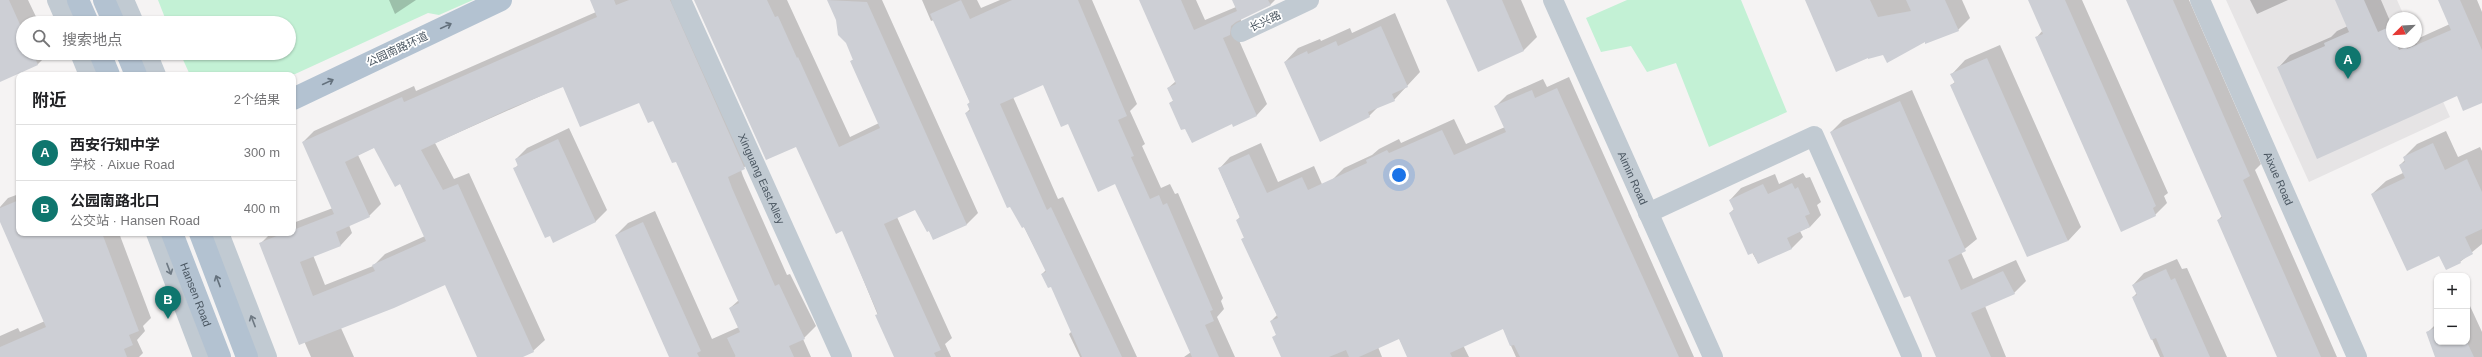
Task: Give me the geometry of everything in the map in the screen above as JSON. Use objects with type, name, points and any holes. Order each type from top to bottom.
[{"type":"main road","points":[[78,0],[85,16]]},
{"type":"main road","points":[[104,0],[111,16]]},
{"type":"main road","name":"公园南路环道","points":[[296,98],[501,0]]},
{"type":"main road","points":[[103,60],[108,72]]},
{"type":"main road","points":[[130,60],[135,72]]},
{"type":"main road","name":"Hansen Road","points":[[173,236],[220,357]]},
{"type":"main road","points":[[201,236],[247,357]]},
{"type":"street","points":[[57,0],[64,16]]},
{"type":"street","points":[[124,0],[131,16]]},
{"type":"street","name":"Xinguang East Alley","points":[[681,0],[842,357]]},
{"type":"street","name":"长兴路","points":[[1241,32],[1310,0]]},
{"type":"street","name":"Aimin Road","points":[[1553,0],[1713,357]]},
{"type":"street","name":"Aixue Road","points":[[2200,0],[2357,357]]},
{"type":"street","points":[[83,60],[88,72]]},
{"type":"street","points":[[149,60],[155,72]]},
{"type":"street","points":[[1648,213],[1814,136],[1912,357]]},
{"type":"street","points":[[157,236],[203,357]]},
{"type":"street","points":[[221,236],[267,357]]},
{"type":"shaded area","points":[[2226,0],[2397,0],[2402,12],[2386,12],[2386,48],[2419,48],[2450,117],[2309,182]]},
{"type":"green space","points":[[158,0],[473,0],[439,15],[428,13],[296,74],[296,72],[189,72],[183,60],[296,60],[296,16],[164,16]]},
{"type":"green space","points":[[1627,0],[1741,0],[1787,112],[1709,147],[1676,63],[1647,72],[1631,46],[1601,52],[1586,18]]},
{"type":"building","points":[[0,0],[9,0],[16,16],[16,60],[36,60],[38,65],[22,72],[16,72],[16,75],[0,82]]},
{"type":"building","points":[[590,0],[614,0],[616,5],[629,0],[670,0],[745,169],[728,177],[732,188],[775,286],[779,284],[805,339],[789,346],[794,357],[736,357],[727,338],[740,332],[729,308],[739,303],[676,162],[672,163],[653,121],[648,123],[639,103],[580,127],[563,87],[509,109],[421,150],[443,190],[458,184],[534,352],[523,357],[477,357],[445,285],[394,308],[299,345],[259,243],[276,236],[296,236],[296,229],[334,214],[302,142],[402,97],[404,102],[597,17]],"holes":[[[374,148],[395,187],[400,184],[426,241],[372,265],[375,271],[313,296],[300,262],[341,246],[336,232],[370,217],[345,162]]]},
{"type":"building","points":[[694,0],[767,0],[775,17],[778,16],[839,147],[880,128],[850,61],[853,60],[846,43],[838,35],[836,20],[827,0],[867,2],[967,225],[933,240],[929,231],[927,232],[915,210],[884,224],[941,350],[934,353],[936,357],[894,357],[875,315],[878,314],[842,231],[836,234],[796,147],[766,160]]},
{"type":"building","points":[[961,0],[970,19],[1012,0],[1078,0],[1127,116],[1118,120],[1134,156],[1131,157],[1150,199],[1159,195],[1163,205],[1167,203],[1213,310],[1210,311],[1214,321],[1205,325],[1219,357],[1192,357],[1115,184],[1098,192],[1068,124],[1061,127],[1043,85],[1000,104],[1047,210],[1051,207],[1122,357],[1082,357],[1051,287],[1048,288],[1041,274],[1046,272],[1024,227],[1022,228],[1010,207],[1007,208],[965,113],[970,111],[967,104],[970,103],[930,14]]},
{"type":"building","points":[[1139,0],[1181,0],[1194,30],[1237,11],[1232,0],[1268,0],[1271,5],[1236,22],[1231,26],[1230,35],[1223,38],[1257,116],[1233,127],[1232,124],[1192,143],[1185,129],[1181,130],[1169,103],[1173,101],[1167,88],[1176,84]]},
{"type":"building","points":[[1446,0],[1502,0],[1524,51],[1478,72]]},
{"type":"building","points":[[1805,0],[1870,0],[1878,17],[1911,11],[1906,0],[1945,0],[1959,31],[1925,44],[1925,42],[1887,63],[1883,55],[1868,58],[1836,72]]},
{"type":"building","points":[[2028,0],[2065,0],[2156,206],[2153,208],[2156,216],[2121,232],[2035,37],[2043,34]]},
{"type":"building","points":[[2126,0],[2173,0],[2250,176],[2243,180],[2321,357],[2277,357],[2217,220],[2222,218]]},
{"type":"building","points":[[2335,0],[2364,0],[2378,32],[2386,28],[2386,48],[2398,48],[2399,50],[2404,48],[2422,48],[2422,43],[2451,30],[2438,0],[2460,0],[2482,50],[2482,103],[2463,111],[2457,96],[2317,159],[2277,67],[2325,46],[2324,43],[2349,32]]},
{"type":"building","points":[[1381,26],[1408,87],[1392,94],[1395,101],[1368,112],[1370,117],[1320,142],[1284,62],[1307,51],[1308,54],[1336,41],[1338,46]]},
{"type":"building","points":[[1987,58],[2068,241],[2027,257],[1950,85],[1955,83],[1950,74]]},
{"type":"building","points":[[1557,88],[1679,357],[1520,357],[1514,345],[1510,346],[1503,329],[1450,353],[1452,357],[1407,357],[1399,339],[1359,357],[1349,357],[1346,350],[1329,357],[1281,357],[1272,337],[1276,335],[1270,321],[1278,318],[1241,239],[1244,238],[1236,220],[1240,218],[1218,168],[1249,154],[1267,193],[1302,177],[1308,190],[1367,163],[1366,160],[1387,150],[1389,153],[1442,130],[1454,155],[1506,132],[1494,106],[1532,90],[1535,98]]},
{"type":"building","points":[[1900,101],[1966,251],[1948,260],[1961,290],[2003,271],[2015,294],[1971,313],[1991,357],[1936,357],[1910,296],[1904,298],[1830,132]]},
{"type":"building","points":[[558,139],[596,222],[553,243],[550,236],[545,238],[513,168],[518,166],[515,159]]},
{"type":"building","points":[[2433,143],[2445,170],[2467,159],[2482,192],[2482,229],[2465,237],[2473,254],[2460,261],[2461,263],[2446,270],[2439,256],[2407,271],[2371,194],[2405,178],[2399,165],[2405,162],[2403,157]]},
{"type":"building","points":[[1792,183],[1795,189],[1798,187],[1810,214],[1805,216],[1810,227],[1787,238],[1792,249],[1758,264],[1753,253],[1748,255],[1729,213],[1734,210],[1729,200],[1763,184],[1768,194]]},
{"type":"building","points":[[16,201],[16,236],[103,236],[139,331],[129,335],[133,345],[124,349],[127,357],[0,357],[0,347],[46,327],[0,222],[0,208]]},
{"type":"building","points":[[643,222],[701,351],[697,353],[699,357],[669,357],[615,235]]},
{"type":"building","points":[[2166,269],[2171,280],[2175,278],[2210,357],[2164,357],[2156,338],[2151,340],[2132,297],[2137,295],[2132,285]]},
{"type":"building","points":[[2434,328],[2434,345],[2468,345],[2474,357],[2435,357],[2426,332]]},
{"type":"place","name":"西安行知中学","points":[[2348,79]]},
{"type":"place","name":"公园南路北口","points":[[168,319]]}]
